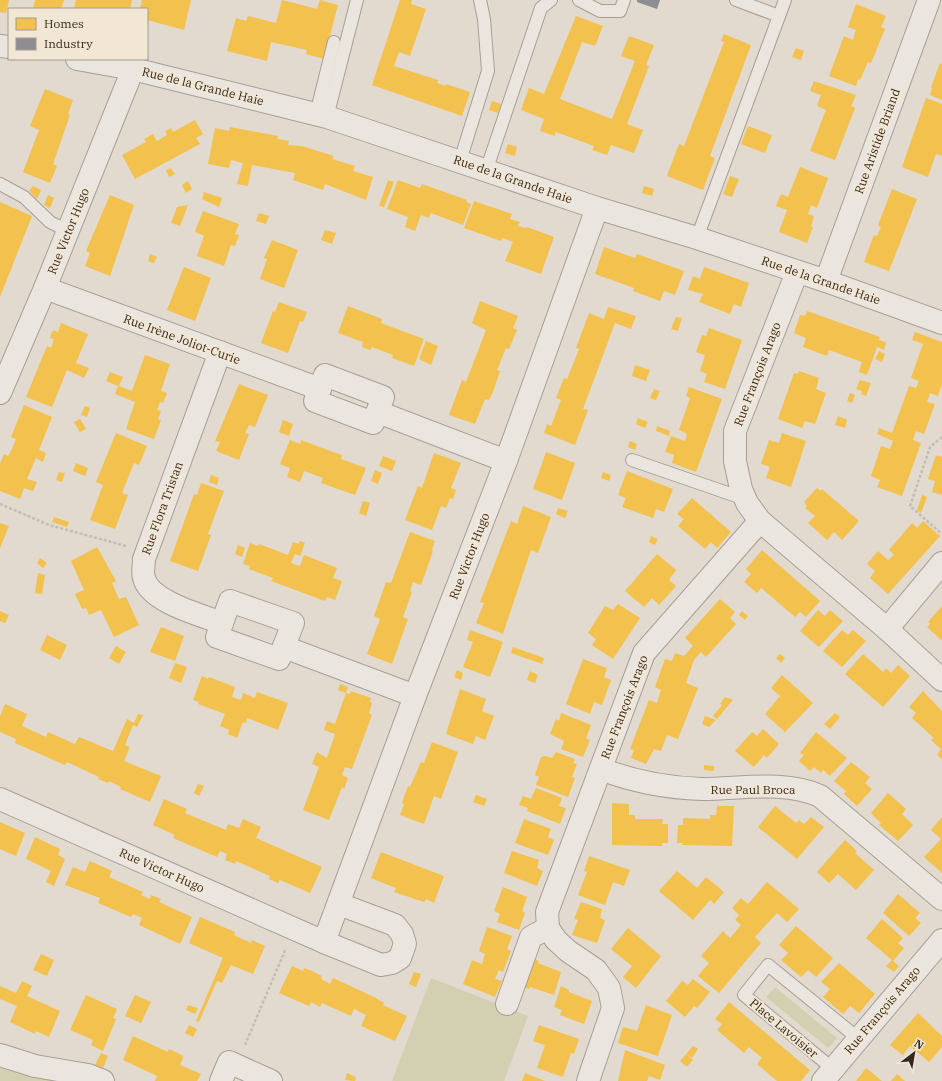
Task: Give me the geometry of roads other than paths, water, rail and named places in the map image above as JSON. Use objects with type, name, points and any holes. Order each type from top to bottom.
[{"type":"street","name":"Rue Aristide Briand","points":[[826,281],[929,0]]},
{"type":"street","name":"Rue de la Grande Haie","points":[[83,60],[133,69],[321,116],[460,161],[597,208],[697,238],[826,281],[942,323]]},
{"type":"street","name":"Rue Victor Hugo","points":[[0,393],[45,288],[133,69]]},
{"type":"street","name":"Rue Victor Hugo","points":[[324,942],[415,696],[506,461],[597,208]]},
{"type":"street","name":"Rue François Arago","points":[[797,272],[735,431],[735,461],[741,489],[760,521],[887,629],[942,680]]},
{"type":"street","name":"Rue Irène Joliot-Curie","points":[[45,288],[320,389],[325,375],[383,397],[378,412],[506,461]]},
{"type":"street","name":"Rue Flora Tristan","points":[[220,352],[146,551],[144,559],[144,578],[156,596],[222,623]]},
{"type":"street","name":"Rue François Arago","points":[[548,928],[548,912],[644,652],[760,521]]},
{"type":"street","points":[[887,629],[942,563]]},
{"type":"street","points":[[230,601],[293,623],[280,659],[217,637],[222,623],[230,601]]},
{"type":"street","points":[[284,647],[415,696]]},
{"type":"street","name":"Rue Paul Broca","points":[[601,769],[626,779],[700,789],[782,787],[807,791],[820,796],[942,899]]},
{"type":"street","name":"Rue Victor Hugo","points":[[0,799],[294,929],[381,965],[392,964],[400,958],[405,944],[402,934],[395,925],[339,904]]},
{"type":"street","points":[[507,1004],[531,937],[548,928],[556,940],[568,951],[596,970],[609,988],[613,1008],[588,1081]]},
{"type":"street","name":"Rue François Arago","points":[[828,1075],[942,940]]},
{"type":"street","points":[[0,1054],[35,1066],[88,1075],[103,1081]]},
{"type":"street","points":[[225,1072],[271,1081]]},
{"type":"lane","points":[[321,116],[357,0]]},
{"type":"lane","points":[[460,161],[488,71],[484,20],[480,0]]},
{"type":"lane","points":[[486,171],[541,8],[551,0]]},
{"type":"lane","points":[[578,0],[600,10],[620,11],[624,0]]},
{"type":"lane","points":[[736,0],[779,16]]},
{"type":"lane","points":[[697,238],[785,0]]},
{"type":"lane","points":[[321,116],[334,42]]},
{"type":"lane","points":[[0,184],[24,197],[50,222],[68,231]]},
{"type":"lane","points":[[632,460],[746,499]]},
{"type":"lane","name":"Place Lavoisier","points":[[828,1075],[744,995],[768,965],[859,1039]]}]
